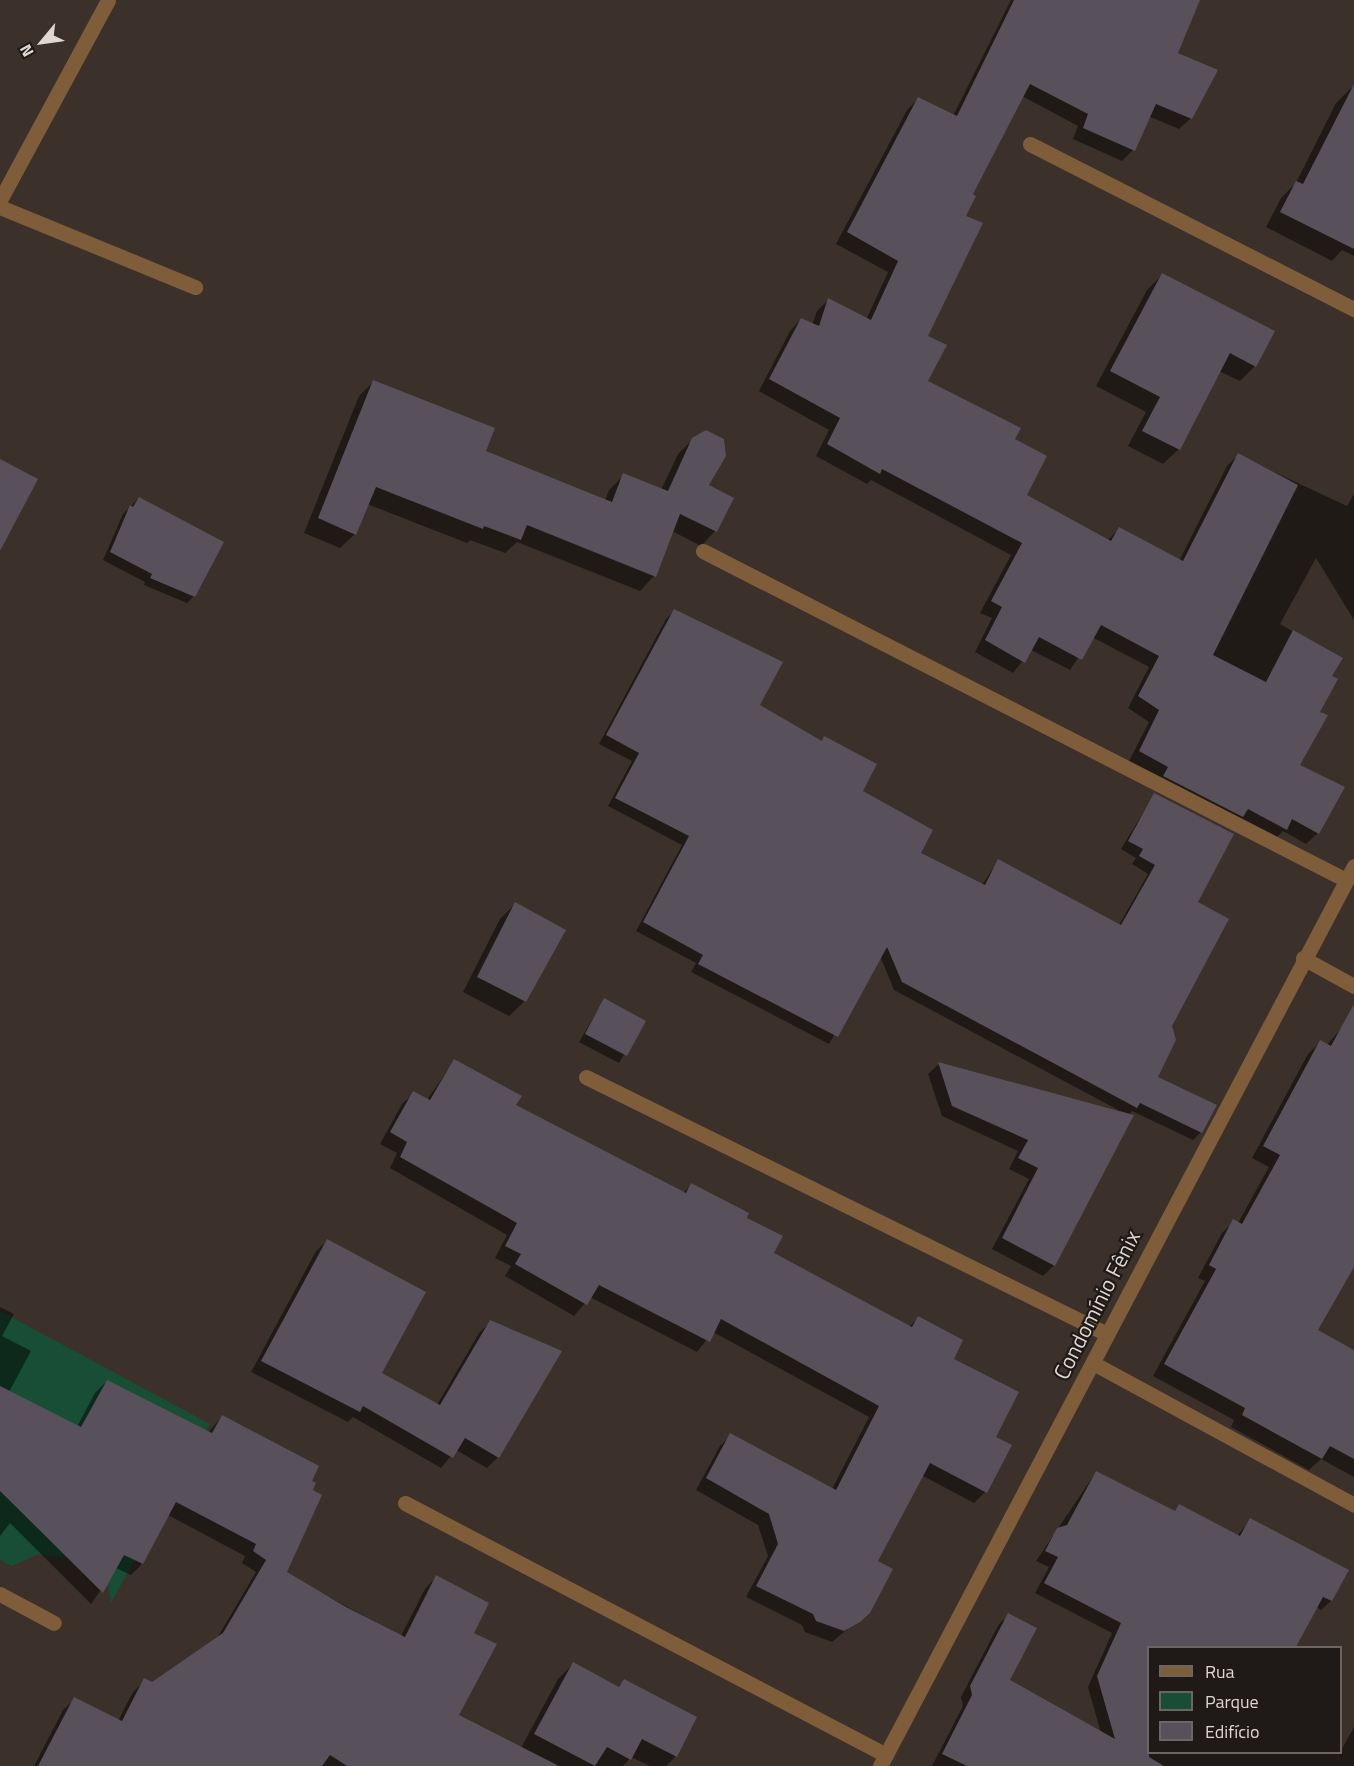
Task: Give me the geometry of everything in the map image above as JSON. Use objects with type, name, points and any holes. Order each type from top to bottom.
[{"type":"street","points":[[0,200],[108,0]]},
{"type":"street","points":[[1030,144],[1354,309]]},
{"type":"street","points":[[0,207],[195,287]]},
{"type":"street","points":[[703,551],[1346,880]]},
{"type":"street","name":"Condomínio Fênix","points":[[883,1760],[1093,1363],[1303,958],[1354,866]]},
{"type":"street","points":[[1303,958],[1354,986]]},
{"type":"street","points":[[586,1077],[1107,1334]]},
{"type":"street","points":[[1093,1363],[1354,1505]]},
{"type":"street","points":[[405,1503],[883,1760]]},
{"type":"street","points":[[0,1594],[54,1623]]},
{"type":"green space","points":[[0,1311],[210,1424],[111,1603],[108,1586],[79,1559],[38,1554],[12,1566],[0,1560]]},
{"type":"building","points":[[1014,0],[1200,0],[1178,53],[1218,70],[1192,119],[1156,104],[1135,151],[1083,128],[1088,114],[1030,84],[973,194],[976,196],[966,216],[983,223],[928,336],[947,345],[928,381],[1021,428],[1015,439],[1047,456],[1027,495],[1111,541],[1119,527],[1183,561],[1238,453],[1298,485],[1213,655],[1266,682],[1293,630],[1343,658],[1332,676],[1338,679],[1320,712],[1328,715],[1300,765],[1345,787],[1319,834],[1292,819],[1287,830],[1248,809],[1243,817],[1163,776],[1168,767],[1139,751],[1159,710],[1138,696],[1159,656],[1101,625],[1082,660],[1039,637],[1025,663],[985,640],[1002,607],[991,601],[1022,543],[882,469],[880,474],[827,444],[840,418],[769,379],[801,318],[819,326],[828,298],[871,320],[898,261],[847,232],[918,97],[957,116]]},
{"type":"building","points":[[1354,84],[1354,249],[1280,212],[1296,181],[1303,184]]},
{"type":"building","points":[[1162,273],[1275,331],[1256,367],[1230,353],[1180,450],[1142,431],[1160,397],[1110,371]]},
{"type":"building","points":[[373,380],[495,428],[486,451],[612,502],[623,473],[668,491],[692,438],[706,430],[724,439],[726,456],[709,485],[734,498],[717,532],[680,514],[656,577],[527,525],[521,540],[484,526],[483,529],[376,487],[356,535],[318,518]]},
{"type":"building","points":[[0,459],[38,479],[0,551]]},
{"type":"building","points":[[139,497],[224,542],[195,597],[150,578],[152,574],[110,552],[130,505],[133,507]]},
{"type":"building","points":[[674,609],[783,662],[760,705],[822,741],[824,736],[877,764],[863,791],[933,830],[921,853],[985,885],[998,859],[1121,925],[1155,865],[1139,856],[1143,849],[1128,841],[1154,793],[1234,834],[1198,902],[1229,919],[1172,1026],[1176,1040],[1158,1077],[1217,1105],[1202,1133],[1140,1103],[1137,1108],[902,982],[887,947],[838,1037],[698,964],[703,955],[643,922],[689,836],[615,798],[639,753],[606,735]]},
{"type":"building","points":[[515,902],[566,930],[526,1002],[477,977]]},
{"type":"building","points":[[604,998],[646,1021],[627,1056],[585,1034]]},
{"type":"building","points":[[1354,1004],[1354,1267],[1318,1330],[1354,1350],[1354,1459],[1330,1446],[1322,1459],[1242,1415],[1245,1408],[1164,1364],[1216,1269],[1209,1265],[1233,1219],[1242,1224],[1280,1155],[1263,1146],[1320,1040],[1331,1046]]},
{"type":"building","points":[[454,1059],[522,1096],[516,1105],[686,1193],[691,1183],[749,1213],[747,1218],[783,1236],[774,1253],[912,1327],[918,1316],[963,1340],[954,1359],[1019,1392],[996,1437],[1012,1445],[987,1493],[930,1463],[878,1561],[893,1569],[870,1613],[860,1622],[844,1631],[816,1621],[813,1614],[756,1586],[778,1544],[769,1514],[706,1478],[730,1433],[836,1490],[879,1406],[721,1319],[710,1342],[599,1285],[587,1305],[515,1264],[521,1254],[505,1246],[517,1223],[400,1157],[407,1142],[390,1132],[413,1091],[430,1100]]},
{"type":"building","points":[[938,1062],[1134,1115],[1055,1266],[1002,1238],[1038,1168],[1018,1158],[1028,1140],[952,1106]]},
{"type":"building","points":[[327,1239],[426,1292],[382,1373],[440,1405],[490,1320],[562,1351],[499,1458],[465,1438],[453,1458],[363,1406],[360,1412],[261,1361]]},
{"type":"building","points":[[107,1380],[212,1433],[222,1415],[319,1466],[312,1481],[316,1483],[313,1490],[322,1495],[287,1572],[346,1607],[405,1637],[436,1575],[489,1603],[474,1633],[497,1644],[459,1715],[559,1766],[347,1766],[330,1755],[322,1766],[38,1766],[74,1697],[122,1721],[144,1678],[152,1682],[223,1633],[266,1560],[253,1551],[256,1544],[176,1502],[143,1564],[124,1555],[103,1593],[0,1491],[0,1386],[81,1427]]},
{"type":"building","points":[[1096,1471],[1175,1511],[1179,1504],[1240,1536],[1250,1518],[1349,1570],[1332,1601],[1323,1597],[1297,1646],[1147,1646],[1147,1754],[1164,1766],[967,1766],[942,1754],[972,1695],[970,1686],[1008,1613],[1037,1628],[1010,1680],[1115,1739],[1097,1676],[1121,1623],[1044,1583],[1058,1557],[1045,1551],[1057,1528],[1067,1525]]},
{"type":"building","points":[[573,1662],[619,1687],[624,1679],[697,1717],[677,1757],[642,1739],[631,1760],[607,1747],[595,1766],[534,1734]]}]
